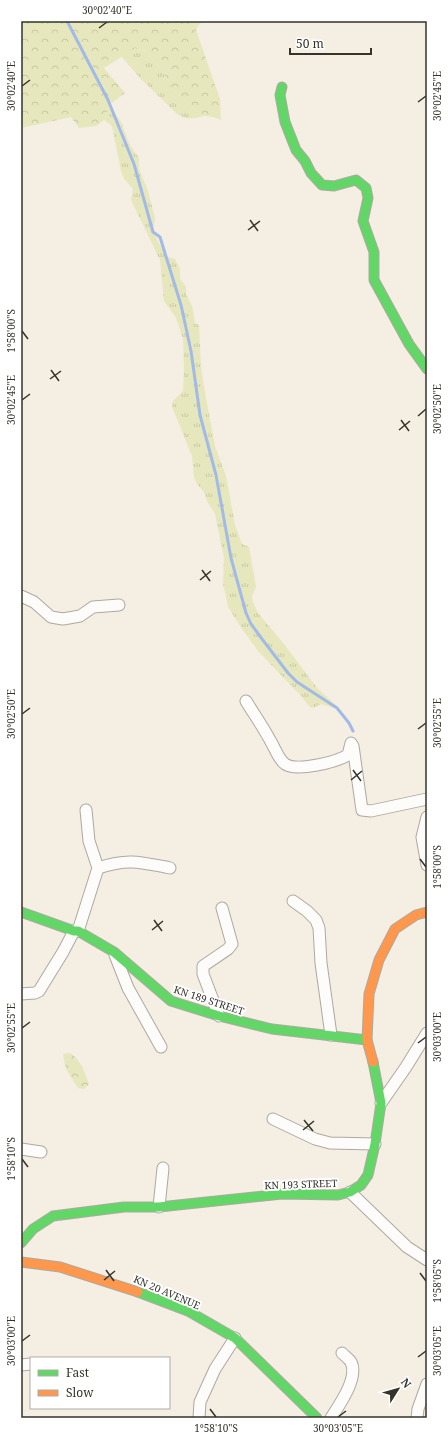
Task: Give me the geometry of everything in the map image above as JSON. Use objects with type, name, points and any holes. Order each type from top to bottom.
[{"type":"street","points":[[282,87],[280,95],[285,122],[296,150],[311,172],[322,184],[334,186],[356,180],[366,188],[368,198],[363,221],[374,252],[374,280],[409,344],[427,369]]},
{"type":"street","points":[[21,596],[34,602],[51,617],[63,619],[80,616],[93,608],[119,605]]},
{"type":"street","points":[[246,701],[276,751],[284,763],[288,765],[294,767],[323,764],[339,760],[348,755],[351,743],[353,746],[362,810],[371,811],[427,799]]},
{"type":"street","points":[[21,994],[35,993],[39,991],[76,931],[98,868],[89,841],[86,810]]},
{"type":"street","points":[[427,817],[422,837],[427,865]]},
{"type":"street","points":[[98,868],[111,863],[127,861],[136,861],[170,868]]},
{"type":"street","points":[[293,901],[307,911],[316,920],[319,928],[322,970],[331,1035]]},
{"type":"street","points":[[219,1016],[203,974],[203,966],[228,949],[232,944],[222,908]]},
{"type":"street","name":"KN 189 STREET","points":[[21,912],[76,931],[114,952],[171,1001],[219,1016],[272,1029],[367,1040]]},
{"type":"street","name":"KN 193 STREET","points":[[21,1243],[33,1229],[53,1216],[124,1207],[159,1207],[282,1194],[338,1194],[350,1192],[361,1185],[368,1175],[375,1144],[381,1103],[373,1060],[367,1040],[369,994],[379,960],[395,929],[416,915],[427,912]]},
{"type":"street","points":[[114,952],[128,988],[161,1047]]},
{"type":"street","points":[[381,1103],[427,1033]]},
{"type":"street","points":[[273,1119],[316,1139],[330,1143],[375,1144]]},
{"type":"street","points":[[21,1149],[41,1152]]},
{"type":"street","points":[[159,1207],[163,1168]]},
{"type":"street","points":[[350,1192],[407,1247],[427,1260]]},
{"type":"street","name":"KN 20 AVENUE","points":[[21,1262],[60,1267],[123,1286],[188,1311],[236,1338],[317,1418]]},
{"type":"street","points":[[199,1418],[200,1402],[215,1369],[236,1338]]},
{"type":"street","points":[[331,1418],[344,1397],[353,1374],[351,1362],[342,1353]]},
{"type":"street","points":[[417,1418],[418,1410],[427,1383],[424,1381],[427,1373]]},
{"type":"green space","points":[[21,21],[202,21],[196,30],[220,99],[221,120],[214,117],[204,116],[173,90],[162,70],[145,51],[135,48],[104,68],[125,93],[109,105],[104,120],[96,126],[79,128],[71,117],[21,128]]},
{"type":"green space","points":[[134,48],[145,51],[162,70],[173,90],[204,116],[190,118],[177,114],[140,78],[121,56]]},
{"type":"green space","points":[[109,105],[121,122],[130,145],[139,158],[139,169],[148,191],[155,218],[153,232],[166,256],[175,259],[180,269],[180,279],[186,286],[186,294],[192,306],[195,323],[199,325],[201,367],[215,446],[226,476],[235,525],[242,544],[249,547],[256,587],[252,596],[253,602],[258,613],[284,644],[317,688],[337,706],[334,708],[321,704],[313,708],[310,707],[258,651],[228,607],[223,583],[224,558],[215,514],[207,501],[205,494],[196,482],[194,477],[192,456],[172,407],[173,401],[183,391],[183,339],[176,318],[164,301],[160,260],[131,200],[133,189],[124,179],[121,171],[112,126],[104,120]]},
{"type":"green space","points":[[69,1053],[76,1058],[82,1066],[89,1084],[84,1089],[78,1088],[66,1069],[63,1054]]},
{"type":"waterway","points":[[67,21],[108,100],[134,164],[153,232],[160,237],[181,305],[191,351],[200,415],[216,475],[231,558],[246,613],[251,624],[288,673],[297,682],[337,708],[349,723],[353,731]]},
{"type":"traffic: fast","points":[[282,87],[280,95],[285,122],[296,150],[305,161],[311,173],[322,185],[334,186],[356,180],[366,188],[368,198],[363,221],[374,252],[374,280],[409,344],[427,369]]},
{"type":"traffic: fast","points":[[21,912],[74,931],[78,931],[114,952],[171,1001],[219,1016],[272,1029],[367,1040]]},
{"type":"traffic: fast","points":[[21,1243],[33,1229],[53,1216],[124,1207],[159,1207],[282,1194],[338,1195],[350,1192],[361,1185],[368,1175],[375,1144],[381,1103],[373,1062]]},
{"type":"traffic: fast","points":[[138,1292],[188,1311],[235,1338],[317,1418]]},
{"type":"traffic: slow","points":[[373,1062],[367,1040],[369,994],[379,960],[395,929],[416,915],[427,912]]},
{"type":"traffic: slow","points":[[21,1262],[60,1267],[138,1292]]}]
